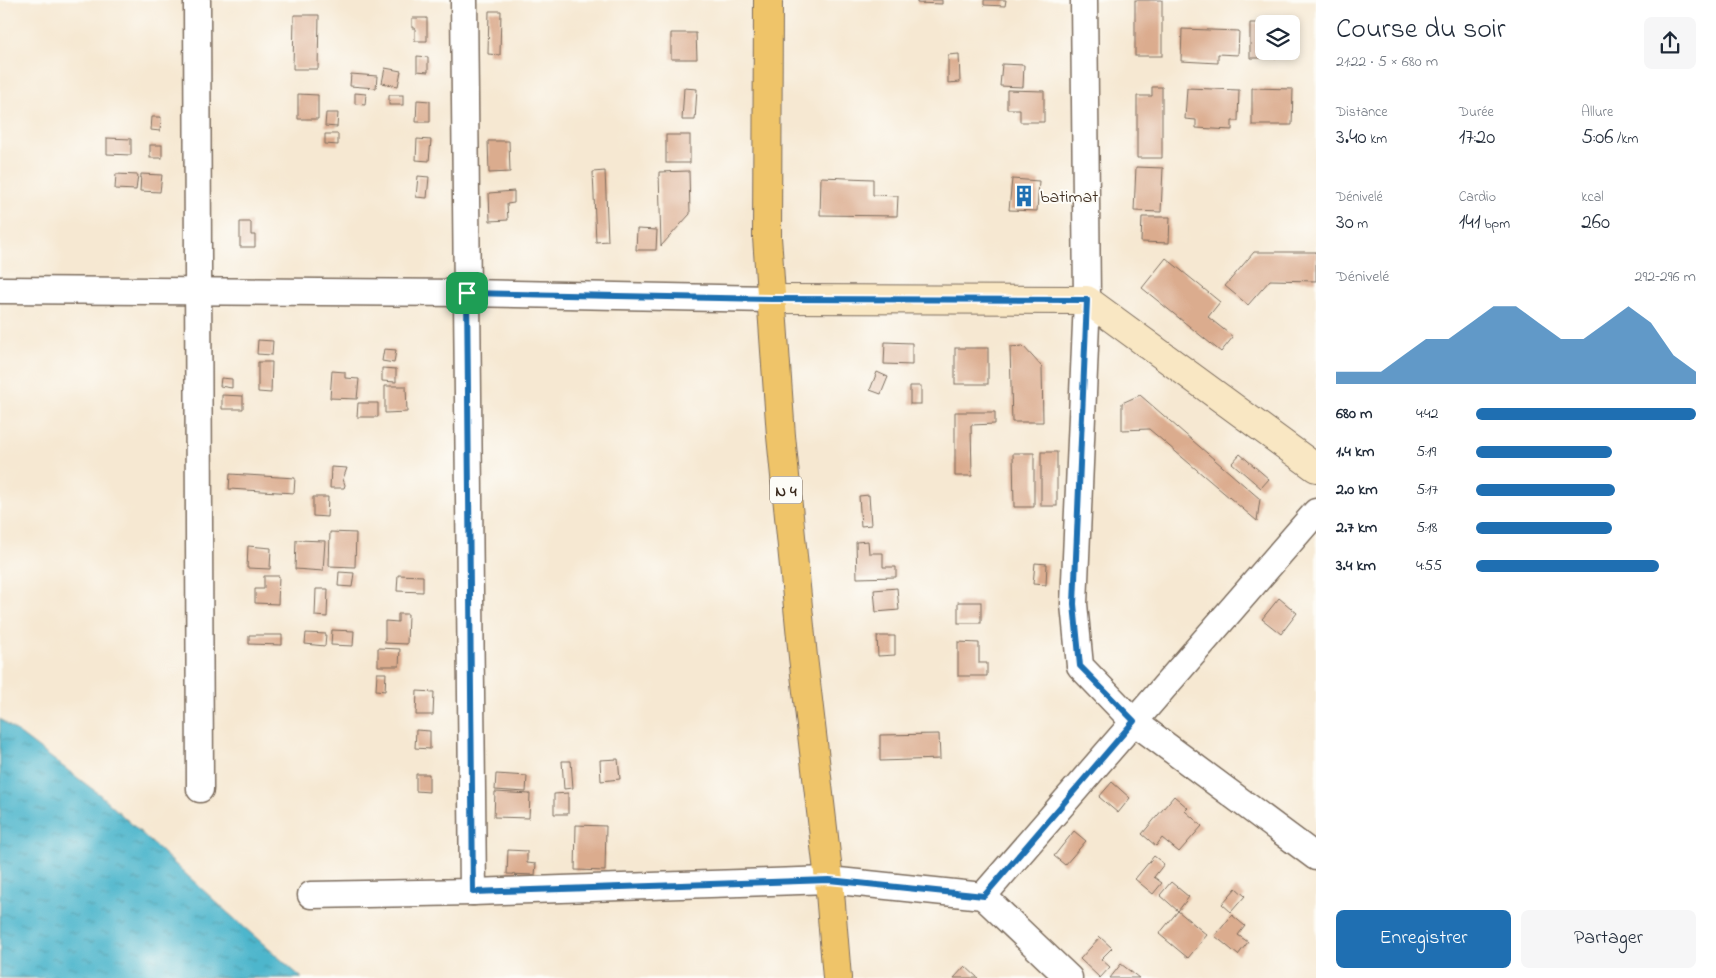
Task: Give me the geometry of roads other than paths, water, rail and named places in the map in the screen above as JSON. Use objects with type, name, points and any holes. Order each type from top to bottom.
[{"type":"highway","name":"N 4","points":[[768,0],[767,237],[781,436],[803,657],[829,880],[837,978]]},
{"type":"main road","points":[[772,299],[1087,300],[1316,468]]},
{"type":"street","points":[[197,0],[200,789]]},
{"type":"street","points":[[464,0],[473,892]]},
{"type":"street","points":[[1084,0],[1087,300],[1074,604],[1080,666],[1134,721],[1316,857]]},
{"type":"street","points":[[0,290],[467,293],[772,299]]},
{"type":"street","points":[[984,896],[1316,512]]},
{"type":"street","points":[[311,895],[473,892],[829,880],[984,896],[1069,978]]},
{"type":"water","points":[[0,719],[99,794],[228,913],[302,978],[0,978]]},
{"type":"place","name":"batimat","points":[[1024,196]]}]
